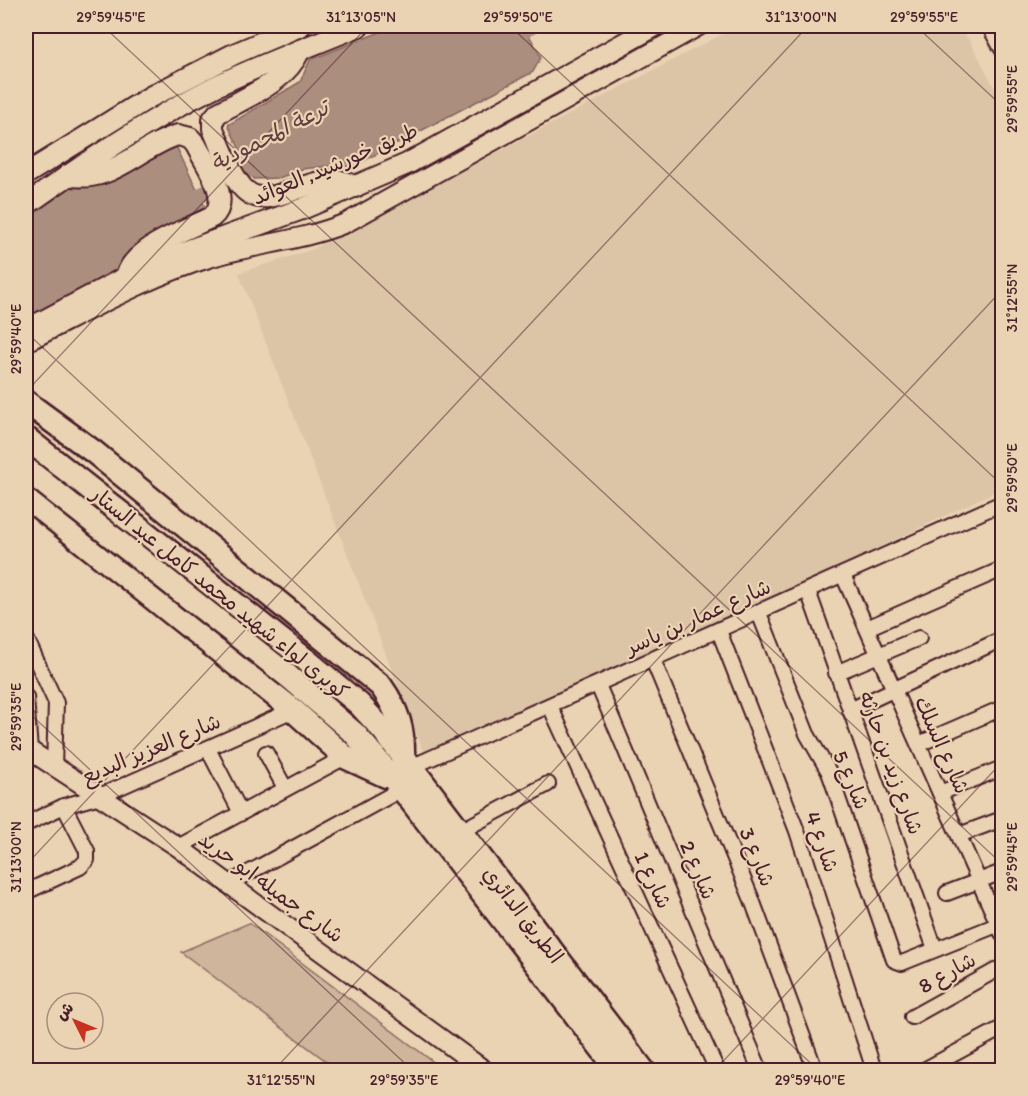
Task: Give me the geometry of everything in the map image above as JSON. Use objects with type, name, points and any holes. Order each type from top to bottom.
[{"type":"main road","points":[[26,174],[112,119],[189,76],[300,26]]},
{"type":"main road","points":[[26,205],[119,140],[182,104],[300,50],[359,26]]},
{"type":"main road","name":"طريق خورشيد, العوائد","points":[[26,330],[126,277],[214,239],[302,209],[407,164],[655,26]]},
{"type":"main road","points":[[300,50],[292,65],[279,78],[218,112],[213,119],[213,129],[240,185],[255,196],[269,197],[326,179],[339,180],[355,187]]},
{"type":"main road","points":[[68,175],[86,177],[102,174],[178,135],[187,136],[196,145],[221,198],[219,210],[212,217],[142,252],[131,262],[126,277]]},
{"type":"main road","points":[[26,402],[381,686],[393,702],[400,720],[404,740],[402,774],[345,757],[293,710],[26,497]]},
{"type":"main road","name":"كوبرى لواء شهيد محمد كامل عبد الستار","points":[[26,438],[359,704],[402,774]]},
{"type":"main road","points":[[26,471],[38,455],[55,443],[75,439]]},
{"type":"main road","name":"كوبرى لواء شهيد محمد كامل عبد الستار","points":[[26,471],[288,676],[402,774]]},
{"type":"main road","name":"الطريق الدائري","points":[[402,774],[459,832],[643,1071]]},
{"type":"main road","name":"الطريق الدائري","points":[[402,774],[618,1071]]},
{"type":"street","points":[[26,342],[175,270],[242,249],[306,237],[346,223],[699,26]]},
{"type":"street","points":[[989,26],[1002,49]]},
{"type":"street","name":"شارع عمار بن ياسر","points":[[228,884],[402,774],[1002,503]]},
{"type":"street","points":[[867,628],[1002,569]]},
{"type":"street","name":"شارع السلك","points":[[843,575],[1001,927]]},
{"type":"street","name":"شارع زيد بن حارثه","points":[[808,591],[934,950]]},
{"type":"street","name":"شارع 5","points":[[759,613],[807,734],[828,772],[893,957],[902,963],[934,950]]},
{"type":"street","name":"شارع 4","points":[[719,631],[797,831],[874,1071]]},
{"type":"street","points":[[26,638],[56,703],[54,767]]},
{"type":"street","points":[[836,673],[919,638]]},
{"type":"street","points":[[850,710],[1002,639]]},
{"type":"street","name":"شارع 3","points":[[653,660],[752,900],[813,1064],[809,1071]]},
{"type":"street","name":"شارع 2","points":[[598,685],[760,1071]]},
{"type":"street","points":[[26,697],[27,751]]},
{"type":"street","name":"شارع 1","points":[[550,706],[717,1071]]},
{"type":"street","points":[[919,744],[1002,708]]},
{"type":"street","name":"شارع العزيز البديع","points":[[26,824],[64,806],[100,796],[293,710]]},
{"type":"street","points":[[208,749],[241,813]]},
{"type":"street","name":"شارع جميله ابو حريد","points":[[27,751],[178,848],[484,1071]]},
{"type":"street","points":[[266,753],[285,788]]},
{"type":"street","points":[[178,848],[345,757]]},
{"type":"street","points":[[940,793],[1002,768]]},
{"type":"street","points":[[459,832],[548,784]]},
{"type":"street","points":[[26,892],[80,867],[87,860],[87,851],[64,806]]},
{"type":"street","points":[[959,835],[1002,819]]},
{"type":"street","points":[[947,893],[1002,872]]},
{"type":"street","points":[[934,950],[1001,927]]},
{"type":"street","name":"شارع 8","points":[[912,1017],[1002,967]]},
{"type":"street","points":[[924,1071],[1002,1028]]},
{"type":"shaded area","points":[[738,26],[956,26],[970,41],[1002,102],[1002,488],[758,606],[424,753],[239,273],[311,250]]},
{"type":"shaded area","points":[[249,923],[444,1070],[338,1070],[181,952]]},
{"type":"water","points":[[395,26],[524,26],[541,57],[533,72],[352,167],[330,166],[302,169],[279,178],[254,179],[228,125],[300,82],[310,60]]},
{"type":"water","points":[[176,146],[207,211],[154,234],[132,251],[123,261],[117,273],[26,323],[26,214],[68,184],[100,183]]},
{"type":"waterway","name":"ترعة المحمودية","points":[[509,38],[533,26]]},
{"type":"waterway","name":"ترعة المحمودية","points":[[183,204],[268,161]]}]
